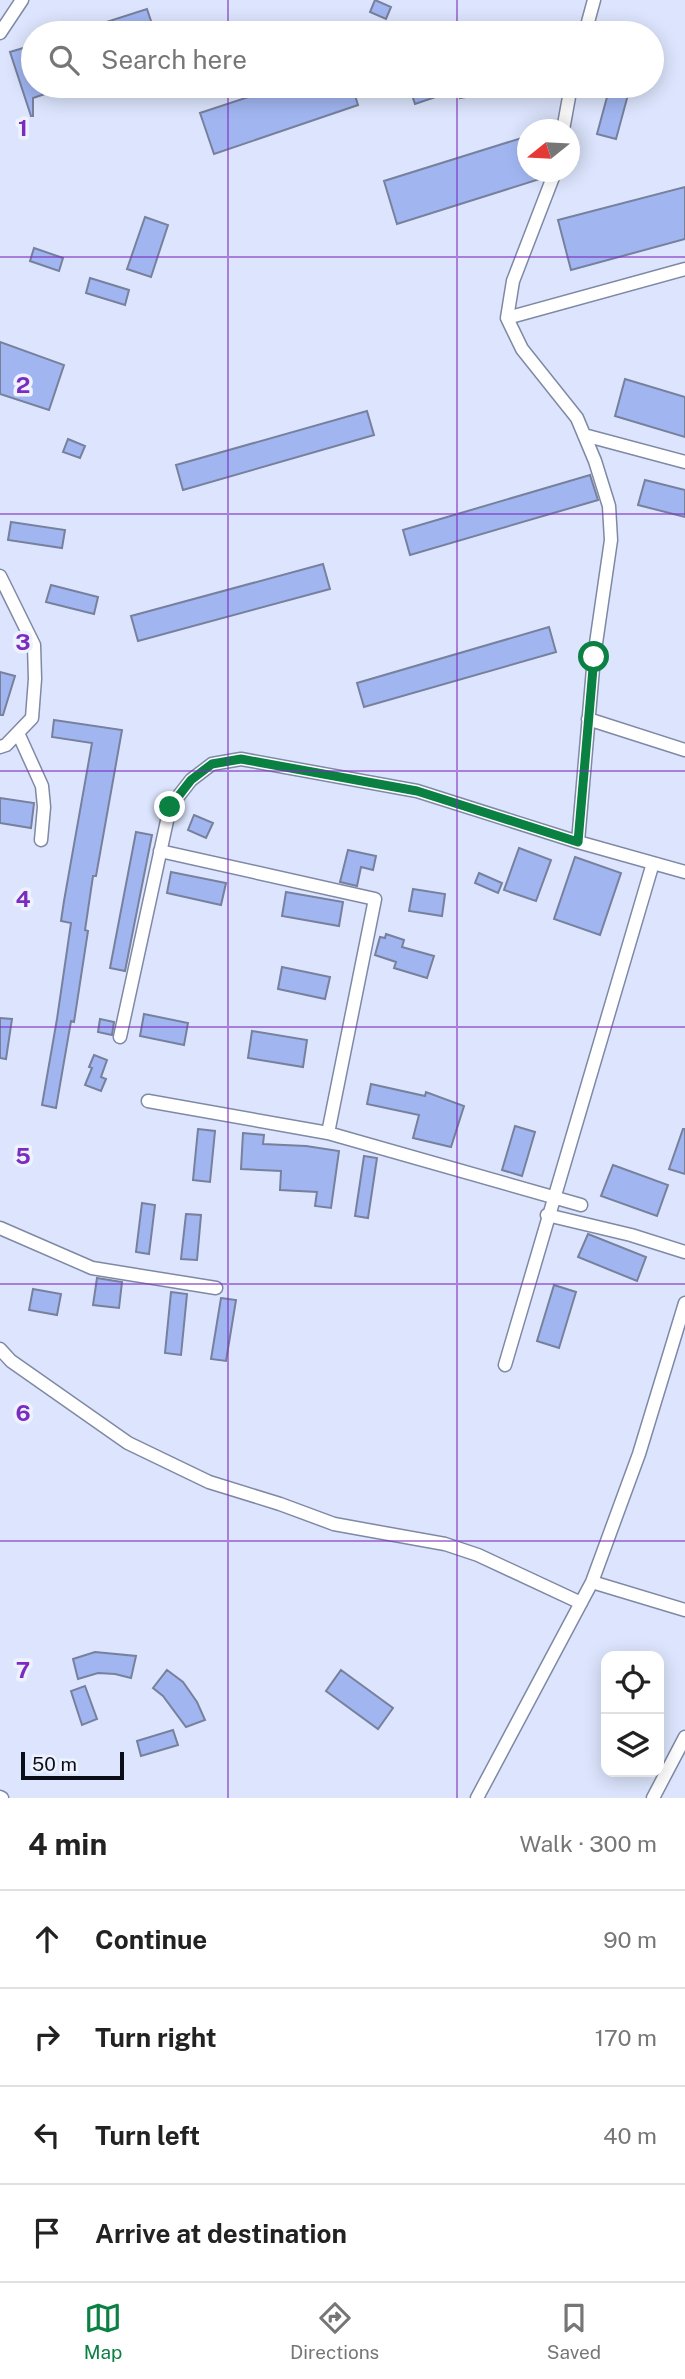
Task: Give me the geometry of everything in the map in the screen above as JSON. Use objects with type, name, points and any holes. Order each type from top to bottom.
[{"type":"street","points":[[0,33],[22,0]]},
{"type":"street","points":[[588,21],[594,0]]},
{"type":"street","points":[[564,119],[568,98]]},
{"type":"street","points":[[551,182],[513,281],[507,318],[522,349],[577,418],[609,506],[611,540],[594,657],[578,842]]},
{"type":"street","points":[[507,318],[685,269]]},
{"type":"street","points":[[584,435],[685,462]]},
{"type":"street","points":[[0,576],[34,645],[35,679],[32,718],[6,745],[0,747]]},
{"type":"street","points":[[588,719],[685,750]]},
{"type":"street","points":[[18,733],[42,786],[44,807],[40,840]]},
{"type":"street","points":[[120,1037],[170,807],[191,780],[212,764],[241,759],[417,791],[578,842],[685,872]]},
{"type":"street","points":[[160,851],[374,899],[328,1133]]},
{"type":"street","points":[[505,1365],[547,1215],[653,863]]},
{"type":"street","points":[[148,1101],[328,1133],[581,1205]]},
{"type":"street","points":[[547,1215],[631,1235],[685,1252]]},
{"type":"street","points":[[0,1228],[92,1268],[216,1288]]},
{"type":"street","points":[[477,1798],[592,1582],[639,1454],[685,1303]]},
{"type":"street","points":[[1,1352],[50,1390],[128,1443],[209,1482],[334,1524],[445,1544],[478,1555],[581,1603]]},
{"type":"street","points":[[592,1582],[685,1611]]},
{"type":"street","points":[[653,1798],[685,1737]]},
{"type":"building","points":[[375,0],[391,7],[386,19],[370,12]]},
{"type":"building","points":[[147,9],[151,21],[109,21]]},
{"type":"building","points":[[21,49],[21,86],[10,52]]},
{"type":"building","points":[[25,98],[33,98],[31,116]]},
{"type":"building","points":[[246,98],[356,98],[358,105],[214,154],[200,113]]},
{"type":"building","points":[[413,98],[433,98],[415,104]]},
{"type":"building","points":[[607,98],[627,98],[616,139],[597,134]]},
{"type":"building","points":[[517,139],[517,182],[530,182],[397,224],[384,181]]},
{"type":"building","points":[[685,187],[685,239],[571,270],[558,220]]},
{"type":"building","points":[[145,217],[168,225],[151,277],[127,269]]},
{"type":"building","points":[[34,248],[63,258],[59,271],[30,261]]},
{"type":"building","points":[[90,278],[129,290],[125,305],[86,293]]},
{"type":"building","points":[[0,342],[64,365],[49,410],[0,394]]},
{"type":"building","points":[[625,379],[685,397],[685,437],[615,416]]},
{"type":"building","points":[[367,411],[374,435],[183,490],[176,465]]},
{"type":"building","points":[[68,439],[85,446],[80,458],[63,452]]},
{"type":"building","points":[[590,475],[598,500],[410,555],[403,530]]},
{"type":"building","points":[[645,480],[685,490],[685,517],[638,505]]},
{"type":"building","points":[[11,522],[65,530],[62,548],[8,540]]},
{"type":"building","points":[[323,564],[330,589],[138,641],[131,616]]},
{"type":"building","points":[[51,585],[98,597],[94,614],[46,602]]},
{"type":"building","points":[[549,627],[556,652],[364,707],[357,683]]},
{"type":"building","points":[[0,672],[15,676],[3,715],[0,715]]},
{"type":"building","points":[[54,720],[122,730],[96,876],[93,876],[85,930],[88,931],[74,1022],[71,1021],[56,1108],[42,1105],[71,923],[61,921],[92,743],[52,737]]},
{"type":"building","points":[[0,798],[34,803],[31,828],[0,823]]},
{"type":"building","points":[[194,815],[213,823],[206,838],[188,830]]},
{"type":"building","points":[[136,832],[152,835],[125,971],[110,968]]},
{"type":"building","points":[[519,848],[551,860],[536,901],[504,890]]},
{"type":"building","points":[[348,850],[376,856],[373,870],[361,867],[357,886],[340,882]]},
{"type":"building","points":[[575,857],[621,873],[600,935],[554,919]]},
{"type":"building","points":[[171,872],[226,883],[221,905],[167,893]]},
{"type":"building","points":[[479,873],[502,883],[498,893],[475,883]]},
{"type":"building","points":[[413,889],[445,894],[442,916],[409,911]]},
{"type":"building","points":[[286,892],[343,902],[339,926],[282,916]]},
{"type":"building","points":[[386,934],[404,940],[402,947],[434,956],[427,978],[394,968],[396,962],[375,955],[380,937],[385,938]]},
{"type":"building","points":[[282,967],[330,977],[325,999],[278,989]]},
{"type":"building","points":[[144,1014],[188,1023],[184,1045],[140,1036]]},
{"type":"building","points":[[0,1018],[12,1019],[6,1059],[0,1058]]},
{"type":"building","points":[[100,1019],[114,1022],[112,1035],[98,1032]]},
{"type":"building","points":[[252,1031],[307,1040],[303,1067],[248,1058]]},
{"type":"building","points":[[94,1055],[107,1060],[101,1077],[106,1079],[101,1091],[85,1085]]},
{"type":"building","points":[[371,1084],[425,1096],[426,1092],[464,1106],[451,1147],[413,1138],[419,1115],[367,1104]]},
{"type":"building","points":[[515,1126],[535,1132],[522,1176],[502,1170]]},
{"type":"building","points":[[198,1129],[215,1131],[210,1182],[193,1180]]},
{"type":"building","points":[[685,1129],[685,1174],[669,1169]]},
{"type":"building","points":[[243,1133],[264,1135],[263,1144],[339,1151],[331,1208],[315,1206],[317,1192],[280,1190],[281,1171],[241,1169]]},
{"type":"building","points":[[364,1156],[377,1158],[368,1218],[355,1216]]},
{"type":"building","points":[[613,1165],[668,1185],[657,1216],[601,1196]]},
{"type":"building","points":[[142,1203],[155,1205],[149,1254],[136,1252]]},
{"type":"building","points":[[186,1214],[201,1215],[197,1260],[181,1259]]},
{"type":"building","points":[[588,1234],[646,1257],[637,1281],[578,1257]]},
{"type":"building","points":[[97,1278],[122,1282],[119,1308],[93,1305]]},
{"type":"building","points":[[554,1285],[576,1292],[559,1348],[537,1341]]},
{"type":"building","points":[[33,1289],[61,1294],[57,1315],[29,1310]]},
{"type":"building","points":[[171,1292],[187,1294],[181,1355],[165,1353]]},
{"type":"building","points":[[221,1298],[236,1300],[226,1361],[211,1359]]},
{"type":"building","points":[[95,1652],[136,1656],[131,1678],[98,1673],[78,1679],[73,1659]]},
{"type":"building","points":[[167,1670],[183,1682],[205,1720],[186,1727],[163,1696],[153,1688]]},
{"type":"building","points":[[341,1670],[393,1708],[378,1729],[326,1691]]},
{"type":"building","points":[[85,1686],[97,1719],[82,1725],[71,1691]]},
{"type":"building","points":[[173,1730],[178,1745],[141,1756],[137,1741]]},
{"type":"route","points":[[170,807],[191,780],[212,764],[241,759],[417,791],[578,842],[594,657]]}]
